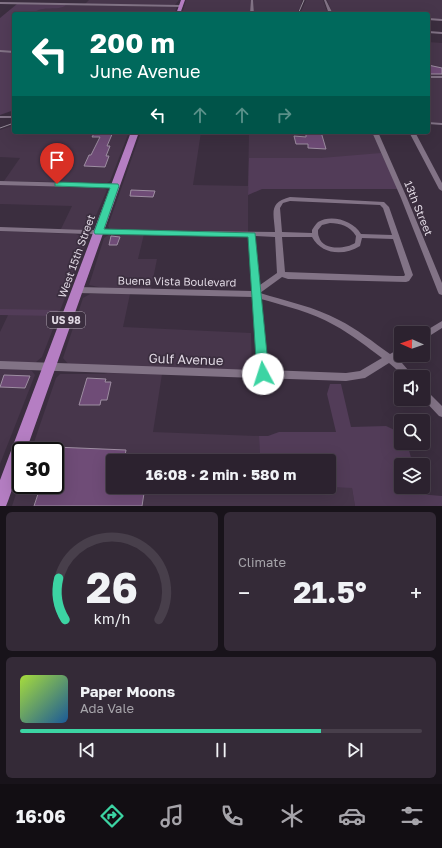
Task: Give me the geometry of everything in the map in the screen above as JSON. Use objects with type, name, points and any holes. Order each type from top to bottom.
[{"type":"highway","points":[[179,12],[183,0]]},
{"type":"highway","name":"West 15th Street","points":[[0,501],[5,475],[49,368],[134,134]]},
{"type":"street","points":[[252,0],[252,12]]},
{"type":"street","points":[[325,0],[330,12]]},
{"type":"street","points":[[0,3],[181,6]]},
{"type":"street","points":[[430,20],[442,20]]},
{"type":"street","points":[[430,32],[442,33]]},
{"type":"street","points":[[0,51],[12,52]]},
{"type":"street","points":[[430,77],[442,77]]},
{"type":"street","points":[[0,117],[12,117]]},
{"type":"street","points":[[430,123],[442,124]]},
{"type":"street","name":"13th Street","points":[[376,134],[404,198],[442,292]]},
{"type":"street","points":[[413,134],[442,189]]},
{"type":"street","points":[[0,183],[115,186]]},
{"type":"street","points":[[293,199],[382,202],[386,207],[409,271],[409,276],[406,278],[288,276],[281,274],[277,206],[281,202],[293,199]]},
{"type":"street","points":[[314,235],[316,228],[320,224],[332,221],[348,225],[359,236],[397,237]]},
{"type":"street","points":[[0,229],[314,235],[324,246],[340,250],[356,246],[359,242],[359,236]]},
{"type":"street","points":[[252,235],[263,374]]},
{"type":"street","points":[[256,293],[281,274]]},
{"type":"street","name":"Buena Vista Boulevard","points":[[77,290],[256,293],[336,322],[363,339],[390,359],[402,370]]},
{"type":"street","points":[[430,332],[442,324]]},
{"type":"street","points":[[390,359],[394,356]]},
{"type":"street","name":"Gulf Avenue","points":[[0,365],[49,368],[346,377],[362,375],[390,359]]},
{"type":"street","points":[[430,400],[442,413]]},
{"type":"shaded area","points":[[89,0],[179,0],[175,5],[85,4]]},
{"type":"shaded area","points":[[186,0],[251,0],[251,12],[183,12]]},
{"type":"shaded area","points":[[253,0],[302,0],[301,6],[297,12],[254,12]]},
{"type":"shaded area","points":[[306,0],[323,0],[327,12],[301,12]]},
{"type":"shaded area","points":[[327,0],[442,0],[442,19],[430,19],[430,12],[332,12]]},
{"type":"shaded area","points":[[17,4],[66,5],[59,8],[41,9],[35,12],[12,12],[12,51],[0,51],[0,18]]},
{"type":"shaded area","points":[[40,4],[177,7],[175,12],[31,12]]},
{"type":"shaded area","points":[[430,42],[442,43],[442,77],[430,76]]},
{"type":"shaded area","points":[[0,52],[12,52],[12,111],[0,115]]},
{"type":"shaded area","points":[[430,78],[442,78],[442,123],[430,122]]},
{"type":"shaded area","points":[[12,126],[12,134],[128,134],[110,181],[107,183],[4,181],[20,158],[0,157],[0,130]]},
{"type":"shaded area","points":[[140,134],[201,134],[193,185],[248,186],[249,134],[375,134],[399,189],[248,187],[248,233],[110,229],[108,226]]},
{"type":"shaded area","points":[[381,153],[399,189],[262,189],[248,195],[249,158],[321,158]]},
{"type":"shaded area","points":[[0,184],[102,187],[107,190],[91,227],[84,230],[61,229],[72,206],[0,204]]},
{"type":"shaded area","points":[[0,231],[76,234],[86,238],[86,244],[42,357],[36,362],[0,362],[0,332],[9,313],[0,312]]},
{"type":"shaded area","points":[[110,234],[144,234],[138,259],[157,259],[151,289],[103,288],[89,285],[104,238]]},
{"type":"shaded area","points":[[90,294],[130,294],[123,327],[251,333],[252,370],[69,365],[63,358],[83,298]]},
{"type":"shaded area","points":[[0,309],[58,310],[56,316],[0,315]]},
{"type":"shaded area","points":[[0,368],[27,369],[32,371],[35,375],[0,464]]},
{"type":"shaded area","points":[[60,374],[162,374],[153,432],[259,436],[260,454],[106,454],[106,494],[336,494],[336,488],[352,488],[355,506],[12,506],[16,494],[64,494],[64,442],[34,442],[56,378]]},
{"type":"shaded area","points":[[330,384],[341,384],[351,427],[386,426],[394,430],[394,450],[409,450],[411,458],[394,458],[394,494],[442,496],[442,506],[355,506],[352,488],[336,488],[336,454],[260,454],[259,436],[268,436],[279,432],[336,432],[327,394]]},
{"type":"building","points":[[430,65],[442,68],[442,74],[430,74]]},
{"type":"building","points":[[94,134],[112,134],[107,146],[110,146],[106,156],[109,156],[105,167],[84,166],[100,137],[92,137]]},
{"type":"building","points":[[306,134],[322,134],[326,149],[308,148],[308,144],[296,144],[294,136],[306,137]]},
{"type":"building","points":[[131,190],[155,191],[153,197],[130,196]]},
{"type":"building","points":[[111,236],[120,237],[117,245],[109,245]]},
{"type":"building","points":[[4,375],[30,376],[25,388],[0,387]]},
{"type":"building","points":[[87,378],[106,379],[105,382],[111,382],[107,400],[101,400],[100,405],[79,405]]},
{"type":"building","points":[[64,447],[126,450],[125,454],[106,454],[106,494],[144,494],[142,506],[34,506],[38,494],[64,494]]},
{"type":"railway","points":[[299,12],[304,0]]},
{"type":"railway","points":[[0,128],[12,124]]},
{"type":"route","points":[[57,184],[115,186],[98,232],[252,235],[263,374]]}]
